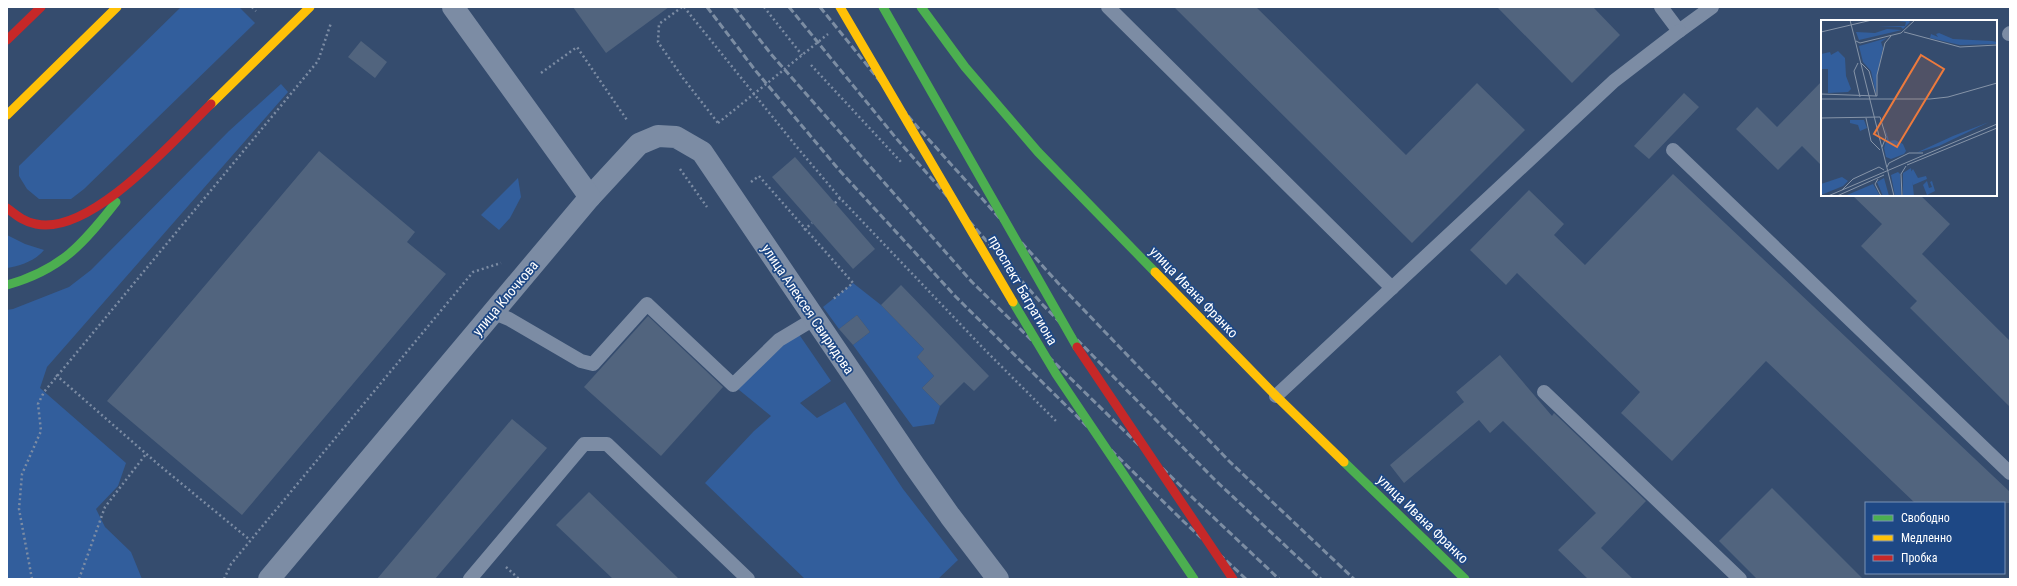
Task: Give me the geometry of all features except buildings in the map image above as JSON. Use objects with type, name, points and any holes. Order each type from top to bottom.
[{"type":"main road","points":[[7,40],[41,7]]},
{"type":"main road","points":[[7,115],[117,7]]},
{"type":"main road","points":[[7,285],[39,275],[84,243],[130,184],[310,7]]},
{"type":"main road","name":"проспект Багратиона","points":[[840,7],[1056,374],[1194,579]]},
{"type":"main road","name":"проспект Багратиона","points":[[883,7],[1085,362],[1233,579]]},
{"type":"main road","name":"улица Ивана Франко","points":[[921,7],[965,67],[1038,152],[1276,396],[1465,579]]},
{"type":"main road","points":[[7,208],[11,213],[27,222],[44,225],[62,223],[85,215],[130,184]]},
{"type":"street","points":[[453,7],[590,197]]},
{"type":"street","name":"улица Алексея Свиридова","points":[[590,197],[639,144],[658,136],[676,137],[702,152],[814,319],[950,516],[998,579]]},
{"type":"street","name":"улица Клочкова","points":[[269,579],[590,197]]},
{"type":"lane","points":[[1108,7],[1392,288]]},
{"type":"lane","points":[[1661,7],[1679,31]]},
{"type":"lane","points":[[1276,396],[1614,81],[1712,7]]},
{"type":"lane","points":[[1673,150],[2010,473]]},
{"type":"lane","points":[[492,312],[509,319],[581,361],[593,364],[647,304],[733,385],[779,340],[814,319]]},
{"type":"lane","points":[[1544,392],[1740,579]]},
{"type":"lane","points":[[470,579],[584,444],[607,444],[748,579]]},
{"type":"path","points":[[252,7],[256,11]]},
{"type":"path","points":[[832,31],[802,55],[718,123],[682,78],[658,42],[659,24],[683,7],[796,146],[840,198],[984,350],[1062,427]]},
{"type":"path","points":[[764,7],[802,55]]},
{"type":"path","points":[[32,579],[18,509],[22,474],[41,430],[38,404],[44,392],[56,375],[318,62],[332,23]]},
{"type":"path","points":[[541,73],[577,47],[627,120]]},
{"type":"path","points":[[811,66],[907,169]]},
{"type":"path","points":[[750,183],[759,176],[804,230],[852,283],[829,303]]},
{"type":"path","points":[[835,203],[840,198]]},
{"type":"path","points":[[804,230],[812,223]]},
{"type":"path","points":[[224,579],[231,564],[250,540],[473,272],[504,262]]},
{"type":"path","points":[[56,375],[146,454],[250,540]]},
{"type":"path","points":[[79,579],[105,507],[146,454]]},
{"type":"shaded area","points":[[181,7],[239,7],[255,23],[84,189],[71,199],[39,199],[27,189],[19,176],[19,166]]},
{"type":"shaded area","points":[[281,84],[288,92],[47,367],[40,388],[126,463],[118,486],[96,509],[105,527],[131,552],[142,579],[7,579],[7,310],[69,287],[91,270],[229,131]]},
{"type":"shaded area","points":[[518,178],[521,197],[510,218],[499,230],[481,215]]},
{"type":"shaded area","points":[[7,235],[25,244],[44,250],[27,262],[7,268]]},
{"type":"shaded area","points":[[853,283],[881,305],[924,349],[917,357],[934,376],[922,388],[940,406],[934,424],[913,427],[853,345],[870,332],[857,315],[839,329],[823,307]]},
{"type":"shaded area","points":[[796,330],[831,381],[800,403],[817,418],[845,402],[903,489],[958,560],[938,579],[805,579],[705,483],[754,431],[771,416],[733,385]]},
{"type":"railway","points":[[707,7],[755,70],[840,171],[956,297],[1182,520],[1246,579]]},
{"type":"railway","points":[[734,7],[771,54],[972,282],[1195,500],[1279,579]]},
{"type":"railway","points":[[789,7],[896,138],[1042,304],[1214,479],[1321,579]]},
{"type":"railway","points":[[820,7],[913,122],[1058,283],[1229,461],[1354,579]]},
{"type":"traffic: fast","points":[[883,7],[1077,347]]},
{"type":"traffic: fast","points":[[921,7],[965,67],[1038,152],[1155,272]]},
{"type":"traffic: fast","points":[[7,285],[42,272],[69,254],[93,231],[116,202]]},
{"type":"traffic: fast","points":[[1013,302],[1056,374],[1194,579]]},
{"type":"traffic: fast","points":[[1344,462],[1465,579]]},
{"type":"traffic: slow","points":[[7,115],[117,7]]},
{"type":"traffic: slow","points":[[211,104],[310,7]]},
{"type":"traffic: slow","points":[[840,7],[1013,302]]},
{"type":"traffic: slow","points":[[1155,272],[1276,396],[1344,462]]},
{"type":"traffic: jam","points":[[7,40],[41,7]]},
{"type":"traffic: jam","points":[[7,208],[24,220],[36,224],[58,224],[81,215],[106,201],[131,182],[211,104]]},
{"type":"traffic: jam","points":[[1077,347],[1233,579]]}]
